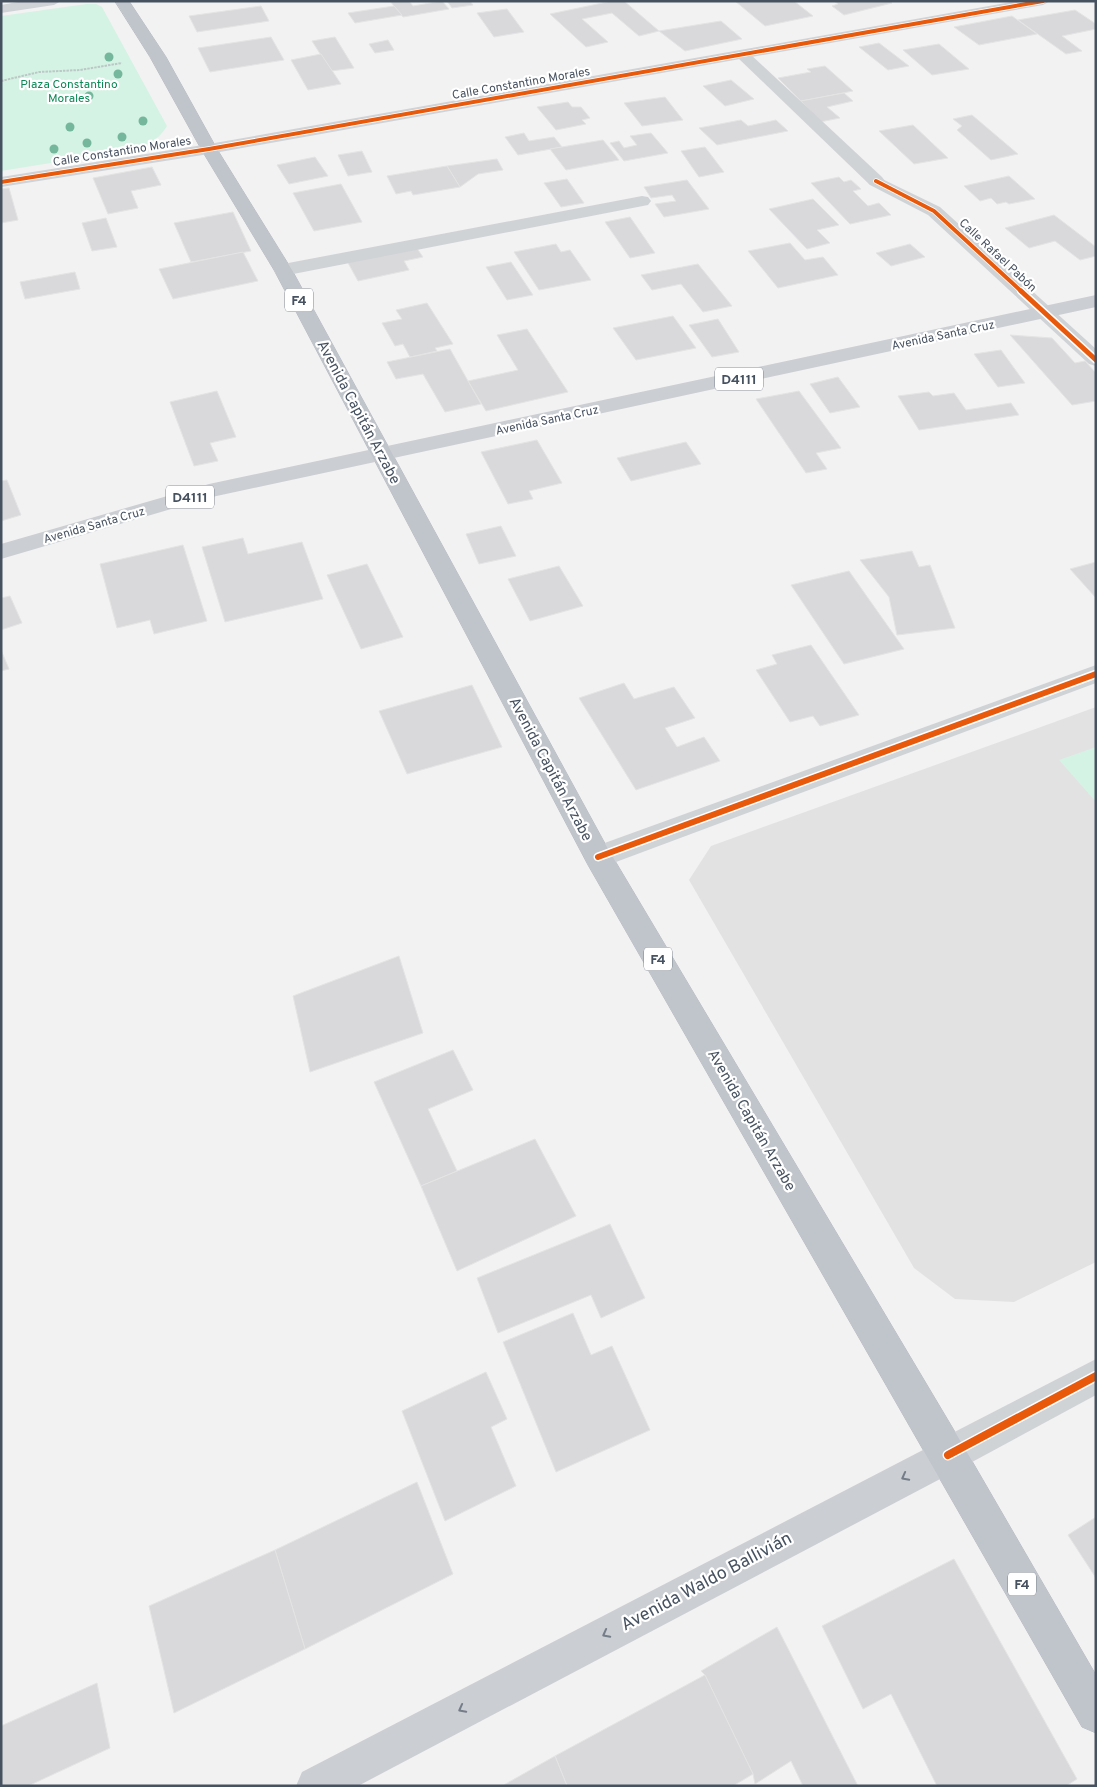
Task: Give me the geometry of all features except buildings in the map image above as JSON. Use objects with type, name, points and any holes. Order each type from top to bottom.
[{"type":"highway","name":"Avenida Capitán Arzabe","points":[[122,1],[158,58],[209,149],[283,270],[598,857],[948,1455],[1096,1713]]},
{"type":"main road","name":"Avenida Santa Cruz","points":[[1,552],[209,492],[1044,314],[1096,301]]},
{"type":"main road","name":"Avenida Waldo Ballivián","points":[[316,1786],[948,1455]]},
{"type":"street","points":[[1,9],[54,1]]},
{"type":"street","name":"Calle Constantino Morales","points":[[1,182],[209,149],[1043,1]]},
{"type":"street","name":"Calle Rafael Pabón","points":[[743,55],[876,181],[904,193],[934,211],[1096,360]]},
{"type":"street","points":[[283,270],[642,201]]},
{"type":"street","points":[[598,857],[1096,674]]},
{"type":"street","name":"Avenida Waldo Ballivián","points":[[948,1455],[1096,1376]]},
{"type":"path","points":[[1,81],[39,72],[80,70],[125,63]]},
{"type":"shaded area","points":[[1096,707],[1096,1262],[1014,1302],[955,1299],[914,1268],[689,880],[711,846]]},
{"type":"green space","name":"Plaza Constantino Morales","points":[[96,4],[102,7],[167,126],[152,141],[132,150],[1,171],[1,16]]},
{"type":"green space","points":[[1096,747],[1096,802],[1059,760]]},
{"type":"cycle path","points":[[1,182],[209,149],[1043,1]]},
{"type":"cycle path","points":[[876,181],[934,211],[1096,360]]},
{"type":"cycle path","points":[[598,857],[1096,674]]},
{"type":"cycle path","points":[[948,1455],[1096,1376]]}]
